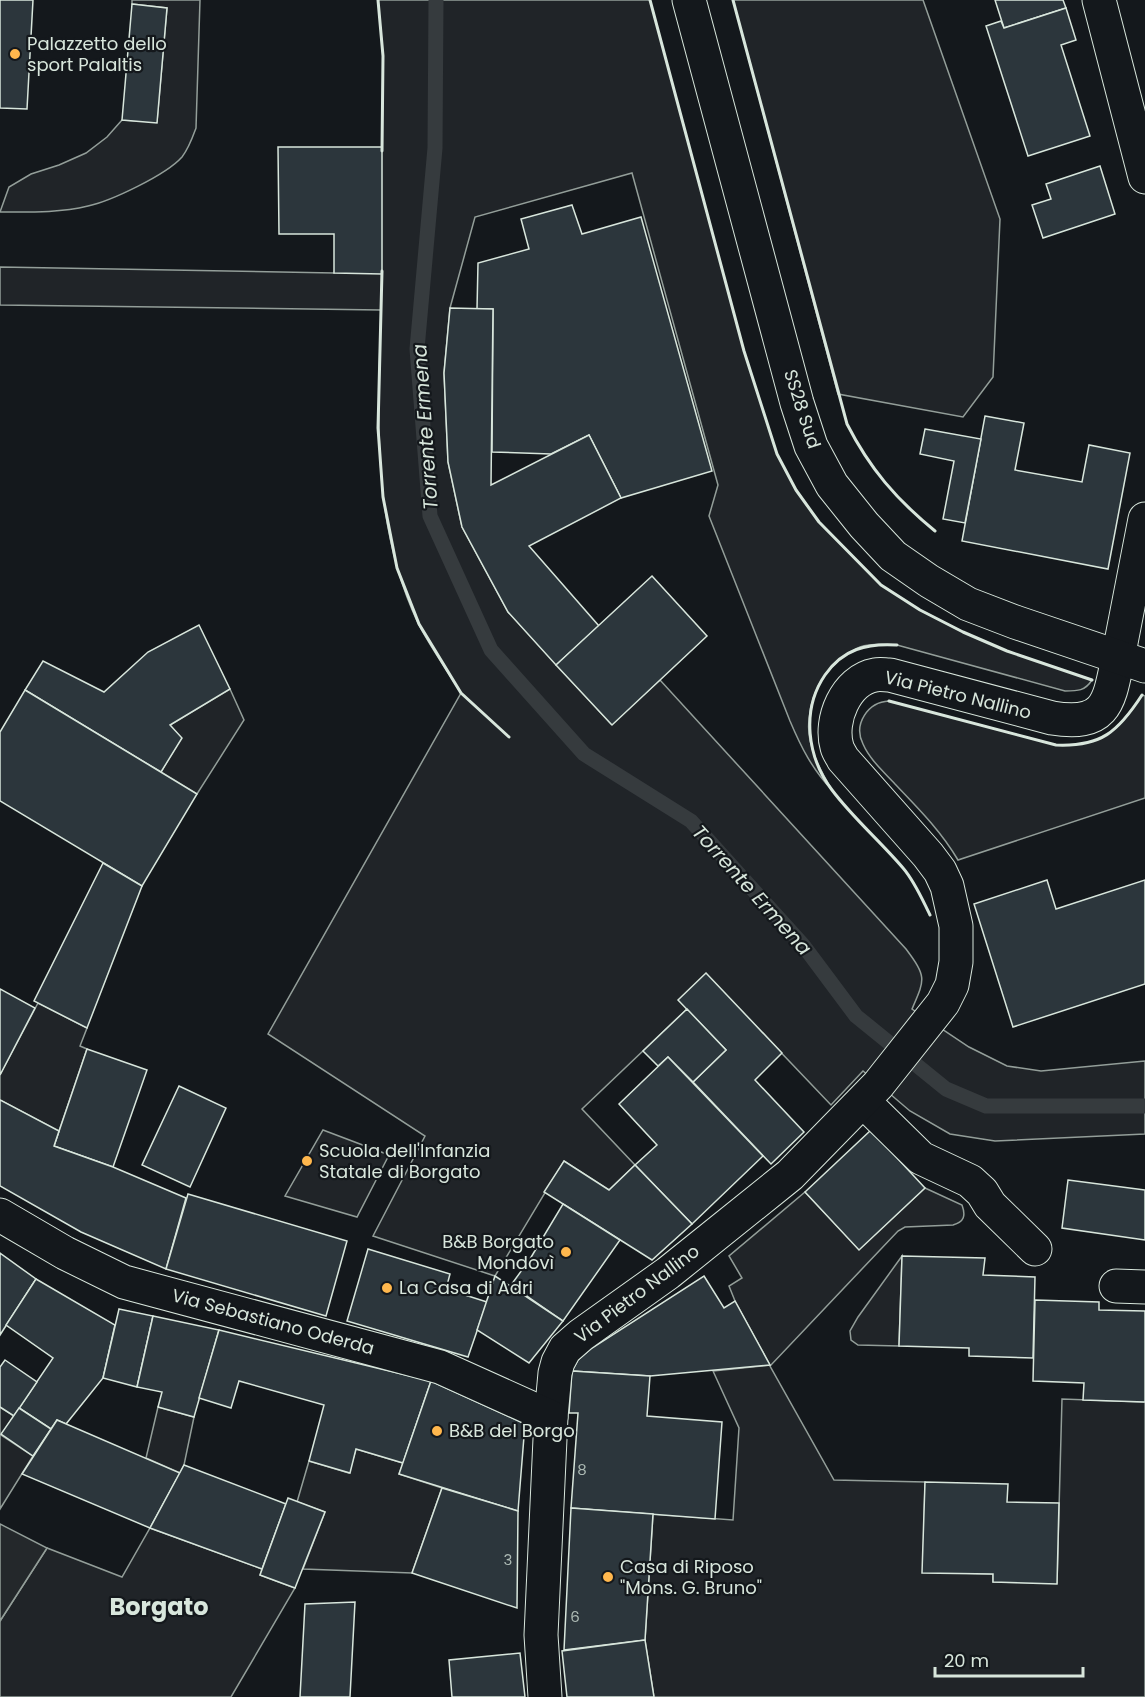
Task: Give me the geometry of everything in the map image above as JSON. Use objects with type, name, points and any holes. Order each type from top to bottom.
[{"type":"street","name":"SS28 Sud","points":[[689,0],[797,403],[811,446],[832,485],[893,556],[929,581],[968,604],[1132,662]]},
{"type":"street","points":[[1099,0],[1145,177]]},
{"type":"street","points":[[1132,662],[1145,519]]},
{"type":"street","name":"Via Pietro Nallino","points":[[546,1697],[541,1635],[551,1417],[555,1373],[565,1349],[668,1273],[790,1175],[871,1093],[933,1017],[952,985],[956,962],[956,926],[947,886],[940,871],[927,855],[843,759],[837,746],[836,729],[839,710],[846,695],[858,682],[875,675],[890,675],[1052,718],[1081,719],[1094,715],[1104,707],[1132,662]]},
{"type":"street","points":[[871,1093],[921,1158],[978,1187],[990,1205],[1035,1248]]},
{"type":"street","name":"Via Sebastiano Oderda","points":[[0,1215],[65,1253],[124,1282],[440,1367],[551,1417]]},
{"type":"shaded area","points":[[132,0],[200,0],[196,128],[187,150],[164,172],[124,193],[98,203],[55,211],[0,212],[9,187],[31,174],[86,153],[107,137],[122,120],[157,122],[167,8],[132,4]]},
{"type":"shaded area","points":[[378,0],[650,0],[744,351],[777,454],[796,490],[819,522],[881,585],[920,610],[963,632],[1007,651],[1092,680],[1081,690],[1065,691],[897,645],[873,644],[860,647],[831,667],[818,686],[811,708],[809,729],[812,747],[832,790],[813,766],[794,731],[709,516],[718,485],[632,173],[475,217],[450,308],[444,373],[448,462],[462,527],[508,612],[611,724],[660,680],[906,949],[918,966],[922,978],[920,991],[912,1009],[969,1047],[1007,1066],[1041,1071],[1145,1061],[1145,1134],[995,1141],[950,1134],[910,1111],[863,1071],[831,1105],[706,974],[687,1009],[582,1109],[635,1165],[609,1190],[564,1161],[495,1276],[373,1236],[425,1136],[268,1034],[461,693],[418,623],[403,585],[392,547],[385,508],[379,430],[381,310],[0,305],[0,267],[334,273],[382,147],[383,56]]},
{"type":"shaded area","points":[[733,0],[923,0],[1000,219],[993,377],[963,417],[838,394]]},
{"type":"shaded area","points":[[230,689],[244,720],[197,794],[161,772],[181,738],[170,725]]},
{"type":"shaded area","points":[[1142,695],[1145,696],[1145,798],[958,860],[929,820],[873,761],[860,736],[864,715],[875,705],[889,701],[1056,745],[1072,745],[1097,740],[1107,735],[1125,719]]},
{"type":"shaded area","points":[[38,1003],[87,1028],[80,1046],[87,1049],[59,1131],[0,1100],[0,1075]]},
{"type":"shaded area","points":[[323,1130],[389,1155],[357,1217],[285,1196]]},
{"type":"shaded area","points":[[925,1188],[962,1205],[964,1215],[962,1220],[953,1225],[905,1227],[898,1231],[770,1366],[834,1480],[925,1482],[923,1572],[993,1574],[993,1582],[1057,1583],[1062,1399],[1145,1402],[1145,1697],[654,1697],[645,1640],[653,1514],[733,1520],[739,1428],[713,1371],[770,1365],[729,1286],[742,1278],[729,1256],[805,1192],[859,1249]]},
{"type":"shaded area","points":[[902,1256],[899,1346],[858,1345],[851,1340],[850,1331]]},
{"type":"shaded area","points":[[0,1407],[14,1416],[1,1435],[33,1456],[0,1509]]},
{"type":"shaded area","points":[[158,1407],[194,1417],[184,1465],[180,1473],[146,1458]]},
{"type":"shaded area","points":[[356,1449],[403,1463],[399,1474],[442,1488],[412,1573],[303,1569],[325,1512],[297,1502],[309,1461],[349,1473]]},
{"type":"shaded area","points":[[0,1524],[47,1548],[0,1621]]},
{"type":"shaded area","points":[[150,1528],[262,1569],[260,1575],[295,1588],[231,1697],[0,1697],[0,1621],[47,1548],[122,1577]]},
{"type":"building","name":"Palazzetto dello sport PalaItis","points":[[0,0],[33,0],[27,109],[0,108]]},
{"type":"building","points":[[995,0],[1063,0],[1066,8],[1004,28]]},
{"type":"building","points":[[132,4],[167,8],[157,123],[122,120]]},
{"type":"building","points":[[1066,8],[1076,40],[1061,45],[1090,136],[1028,156],[986,26],[1001,21],[1004,28]]},
{"type":"building","points":[[278,147],[382,147],[382,274],[334,273],[334,234],[279,234]]},
{"type":"building","points":[[1100,166],[1115,214],[1043,238],[1032,205],[1051,199],[1046,184]]},
{"type":"building","points":[[572,205],[582,234],[641,217],[712,471],[621,498],[589,435],[551,454],[492,452],[493,309],[477,309],[478,263],[529,249],[521,219]]},
{"type":"building","points":[[450,308],[493,309],[491,485],[589,435],[621,498],[529,546],[599,626],[556,665],[508,612],[462,527],[448,462],[444,373]]},
{"type":"building","points":[[985,416],[1024,423],[1015,470],[1082,482],[1089,445],[1130,453],[1108,569],[962,541]]},
{"type":"building","points":[[925,429],[981,439],[965,523],[943,519],[954,461],[920,454]]},
{"type":"building","points":[[652,576],[707,636],[612,725],[556,665]]},
{"type":"building","points":[[199,625],[230,689],[170,725],[182,738],[161,772],[25,690],[43,661],[104,692],[148,652]]},
{"type":"building","points":[[25,690],[197,794],[142,886],[0,801],[0,732]]},
{"type":"building","points":[[103,863],[142,886],[87,1028],[34,1001]]},
{"type":"building","points":[[1047,880],[1056,909],[1145,880],[1145,984],[1013,1027],[974,904]]},
{"type":"building","points":[[706,973],[782,1053],[755,1080],[804,1132],[771,1164],[693,1082],[726,1050],[678,1000]]},
{"type":"building","points":[[0,989],[35,1008],[0,1075]]},
{"type":"building","points":[[687,1009],[726,1050],[693,1082],[668,1057],[658,1066],[643,1051]]},
{"type":"building","points":[[87,1049],[147,1070],[113,1167],[54,1146]]},
{"type":"building","points":[[668,1057],[763,1156],[692,1224],[635,1165],[657,1145],[619,1104]]},
{"type":"building","points":[[179,1086],[226,1108],[190,1187],[142,1165]]},
{"type":"building","points":[[0,1100],[59,1131],[54,1146],[113,1167],[186,1198],[166,1269],[81,1232],[0,1186]]},
{"type":"building","points":[[871,1130],[925,1188],[859,1250],[805,1192]]},
{"type":"building","points":[[564,1161],[609,1190],[635,1165],[692,1224],[652,1260],[544,1192]]},
{"type":"building","points":[[1068,1180],[1145,1190],[1145,1240],[1062,1228]]},
{"type":"building","points":[[188,1194],[347,1241],[326,1316],[166,1269]]},
{"type":"building","points":[[563,1204],[620,1240],[563,1321],[511,1285],[530,1259]]},
{"type":"building","points":[[368,1249],[450,1274],[446,1289],[487,1302],[468,1357],[347,1321]]},
{"type":"building","points":[[0,1253],[36,1279],[0,1335]]},
{"type":"building","points":[[902,1256],[985,1258],[983,1275],[1035,1277],[1033,1358],[969,1356],[969,1348],[899,1346]]},
{"type":"building","points":[[495,1276],[563,1321],[529,1363],[477,1330]]},
{"type":"building","points":[[704,1276],[724,1308],[735,1301],[770,1365],[650,1376],[572,1371],[578,1360],[592,1348]]},
{"type":"building","points":[[36,1279],[115,1325],[103,1378],[66,1424],[57,1420],[51,1429],[19,1408],[53,1358],[6,1325]]},
{"type":"building","points":[[1035,1300],[1099,1302],[1099,1310],[1145,1311],[1145,1402],[1083,1400],[1084,1383],[1033,1381]]},
{"type":"building","points":[[119,1309],[153,1316],[137,1387],[103,1378]]},
{"type":"building","points":[[153,1316],[219,1330],[194,1417],[158,1407],[162,1392],[137,1387]]},
{"type":"building","points":[[219,1330],[431,1381],[403,1463],[356,1449],[350,1473],[309,1461],[324,1405],[239,1381],[231,1408],[199,1398]]},
{"type":"building","points":[[5,1360],[37,1382],[14,1416],[0,1407],[0,1367]]},
{"type":"building","points":[[572,1371],[650,1376],[647,1416],[722,1422],[715,1519],[571,1508],[578,1413],[569,1413]]},
{"type":"building","points":[[431,1381],[525,1424],[518,1511],[399,1474]]},
{"type":"building","points":[[19,1408],[51,1429],[33,1456],[1,1434]]},
{"type":"building","points":[[57,1420],[180,1473],[150,1528],[22,1474]]},
{"type":"building","points":[[184,1465],[286,1504],[262,1569],[150,1528]]},
{"type":"building","points":[[925,1482],[1008,1484],[1007,1502],[1059,1503],[1057,1584],[993,1582],[993,1574],[922,1573]]},
{"type":"building","points":[[442,1488],[518,1511],[517,1608],[412,1573]]},
{"type":"building","points":[[288,1498],[325,1512],[295,1588],[260,1575]]},
{"type":"building","name":"Casa di Riposo \"Mons. G. Bruno\"","points":[[571,1508],[653,1514],[645,1640],[564,1650]]},
{"type":"building","points":[[355,1602],[350,1697],[300,1697],[305,1604]]},
{"type":"building","points":[[645,1640],[654,1697],[567,1697],[562,1651]]},
{"type":"building","points":[[520,1653],[525,1697],[452,1697],[449,1660]]},
{"type":"waterway","name":"Torrente Ermena","points":[[436,0],[435,148],[417,349],[430,516],[491,650],[584,754],[691,821],[803,945],[856,1016],[946,1089],[986,1106],[1145,1106]]},
{"type":"wall","points":[[378,0],[383,56],[382,151]]},
{"type":"wall","points":[[650,0],[744,351],[777,454],[796,490],[819,522],[881,585],[920,610],[963,632],[1007,651],[1092,680]]},
{"type":"wall","points":[[733,0],[847,424],[865,455],[885,482],[935,531]]},
{"type":"wall","points":[[382,271],[378,428],[383,497],[397,568],[419,624],[461,693],[509,737]]},
{"type":"wall","points":[[897,645],[876,645],[856,650],[832,666],[817,689],[812,703],[810,733],[817,763],[832,790],[907,873],[930,915]]},
{"type":"wall","points":[[889,701],[1056,745],[1072,745],[1097,740],[1107,735],[1125,719],[1142,695]]},
{"type":"place","name":"Palazzetto dello sport PalaItis","points":[[15,54]]},
{"type":"place","name":"Scuola dell'Infanzia Statale di Borgato","points":[[307,1161]]},
{"type":"place","name":"B&B Borgato Mondovì","points":[[566,1252]]},
{"type":"place","name":"La Casa di Adri","points":[[387,1288]]},
{"type":"place","name":"B&B del Borgo","points":[[437,1431]]},
{"type":"place","name":"Casa di Riposo \"Mons. G. Bruno\"","points":[[608,1577]]},
{"type":"district","name":"Borgato","points":[[159,1607]]}]
